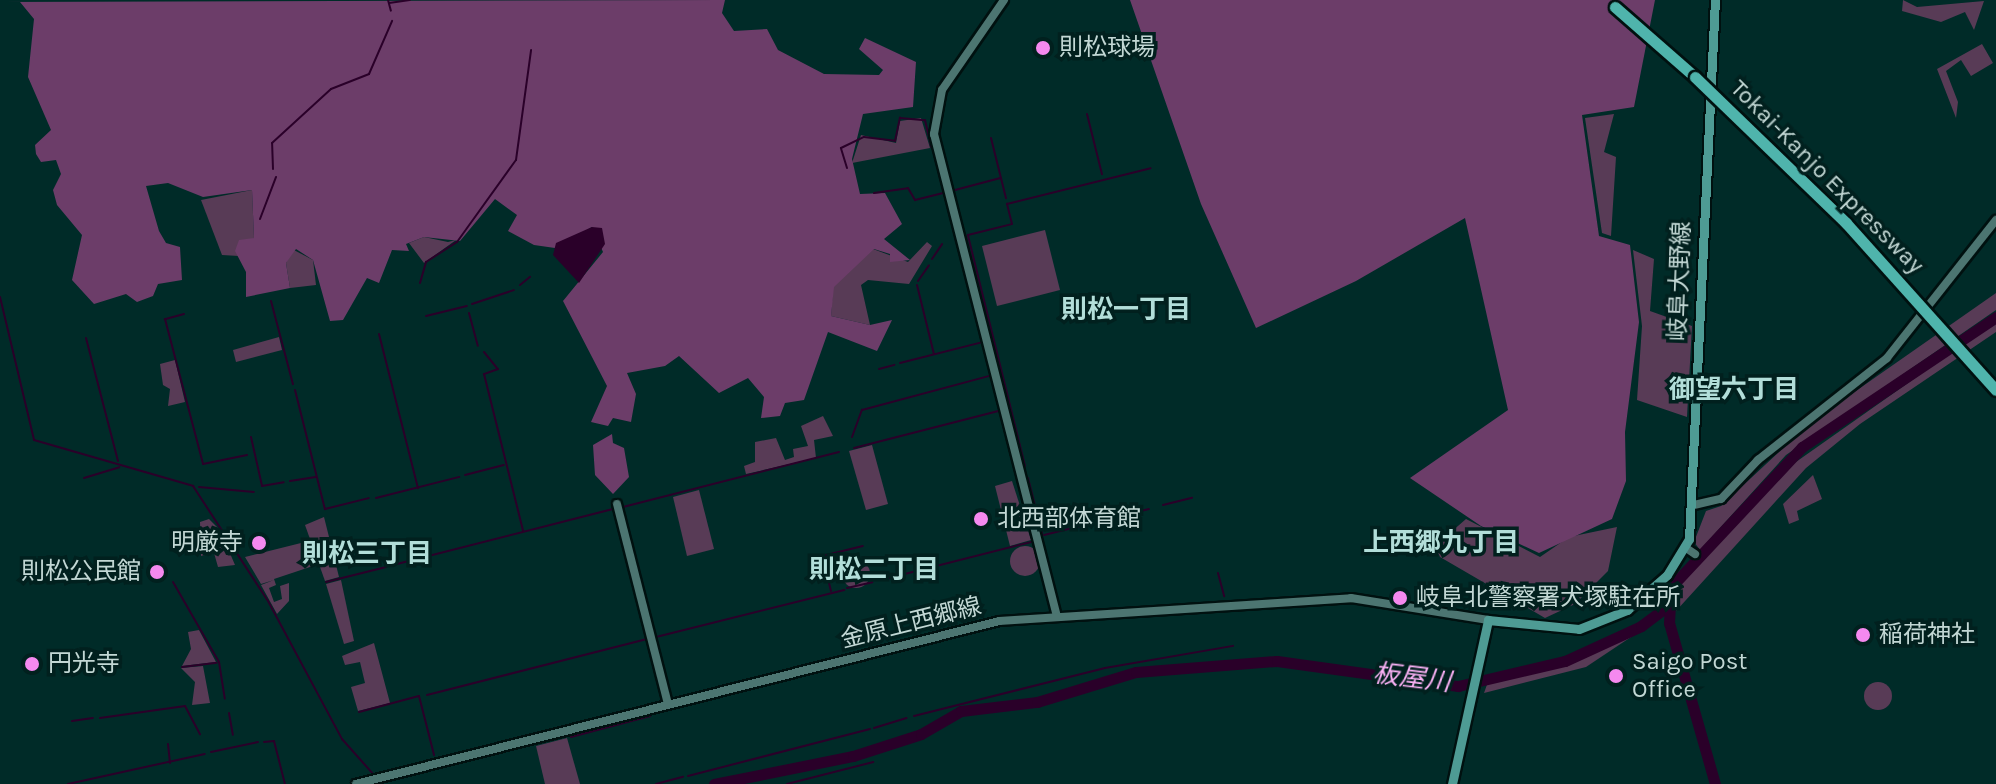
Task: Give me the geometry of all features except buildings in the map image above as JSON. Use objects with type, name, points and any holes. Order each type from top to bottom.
[{"type":"highway","name":"Tokai-Kanjo Expressway","points":[[1615,7],[1695,77],[1846,223],[1996,390]]},
{"type":"main road","name":"岐阜大野線","points":[[1488,620],[1579,629],[1641,600],[1690,551],[1715,0]]},
{"type":"main road","points":[[1452,784],[1488,620]]},
{"type":"street","points":[[1004,0],[942,90],[933,119],[1057,615]]},
{"type":"street","points":[[1694,505],[1721,499],[1758,460],[1887,358],[1996,220]]},
{"type":"street","points":[[618,508],[668,704]]},
{"type":"street","name":"金原上西郷線","points":[[356,784],[987,624],[1057,615],[1351,598],[1488,620]]},
{"type":"shaded area","points":[[725,0],[722,13],[734,31],[767,29],[778,50],[824,74],[879,75],[883,70],[859,49],[865,38],[916,62],[913,107],[863,114],[852,159],[860,194],[885,193],[902,224],[884,239],[910,260],[890,262],[890,254],[874,249],[834,287],[831,316],[870,325],[892,320],[877,351],[828,332],[804,400],[785,403],[780,416],[761,418],[764,397],[748,378],[719,393],[679,356],[665,366],[627,373],[636,394],[631,422],[613,418],[608,426],[591,422],[607,386],[563,301],[603,252],[592,227],[555,248],[534,245],[508,231],[517,215],[495,199],[460,241],[424,237],[406,244],[409,251],[392,250],[379,283],[367,278],[343,320],[330,321],[313,260],[296,249],[286,263],[290,288],[246,297],[246,272],[235,251],[239,240],[254,238],[252,190],[203,197],[168,183],[146,186],[159,231],[166,243],[180,247],[182,280],[158,284],[153,296],[137,302],[126,294],[94,304],[72,280],[82,235],[57,205],[53,190],[61,174],[56,160],[41,162],[36,154],[35,145],[51,130],[28,77],[34,19],[20,2],[0,2]]},
{"type":"shaded area","points":[[1130,0],[1655,0],[1634,107],[1582,115],[1599,236],[1630,245],[1639,322],[1625,432],[1626,481],[1612,519],[1539,553],[1481,526],[1410,478],[1508,410],[1465,218],[1356,281],[1256,328],[1201,204]]},
{"type":"shaded area","points":[[1903,0],[1917,7],[1984,1],[1974,30],[1965,12],[1941,22],[1902,11]]},
{"type":"shaded area","points":[[1982,44],[1993,63],[1971,76],[1961,60],[1946,71],[1958,102],[1956,118],[1937,69]]},
{"type":"shaded area","points":[[1614,114],[1604,152],[1616,157],[1611,236],[1602,233],[1585,118]]},
{"type":"shaded area","points":[[921,118],[930,148],[852,163],[861,135],[896,143],[900,121]]},
{"type":"shaded area","points":[[252,190],[254,238],[239,256],[222,255],[201,200]]},
{"type":"shaded area","points":[[592,227],[602,228],[605,244],[579,283],[553,255],[556,243]]},
{"type":"shaded area","points":[[1045,230],[1060,290],[997,306],[982,246]]},
{"type":"shaded area","points":[[424,237],[448,242],[456,240],[424,263],[409,243]]},
{"type":"shaded area","points":[[927,242],[932,246],[909,284],[868,280],[861,285],[870,325],[831,316],[833,287],[863,253],[873,249],[908,262]]},
{"type":"shaded area","points":[[292,249],[313,260],[316,285],[290,288],[286,263]]},
{"type":"shaded area","points":[[1633,250],[1654,259],[1650,311],[1692,326],[1687,417],[1637,400],[1642,326]]},
{"type":"shaded area","points":[[1996,293],[1996,310],[1786,455],[1700,550],[1694,542],[1706,511],[1721,506],[1810,423]]},
{"type":"shaded area","points":[[1996,321],[1996,332],[1860,424],[1806,468],[1676,611],[1681,584],[1786,469]]},
{"type":"shaded area","points":[[279,337],[282,350],[236,362],[233,350]]},
{"type":"shaded area","points":[[175,360],[185,402],[168,406],[170,389],[163,385],[160,364]]},
{"type":"shaded area","points":[[823,416],[833,436],[814,440],[816,458],[746,474],[744,466],[755,462],[755,442],[776,438],[785,460],[794,457],[793,449],[808,446],[801,426]]},
{"type":"shaded area","points":[[612,434],[613,443],[624,448],[629,477],[613,494],[595,475],[593,445]]},
{"type":"shaded area","points":[[872,445],[888,504],[866,510],[849,451]]},
{"type":"shaded area","points":[[1813,475],[1822,499],[1797,511],[1799,520],[1789,524],[1783,504]]},
{"type":"shaded area","points":[[1012,481],[1031,540],[1010,546],[995,486]]},
{"type":"shaded area","points":[[699,490],[714,549],[687,556],[673,497]]},
{"type":"shaded area","points":[[324,517],[339,577],[325,581],[305,525]]},
{"type":"shaded area","points":[[209,519],[220,530],[235,565],[218,567],[214,553],[201,556],[200,522]]},
{"type":"shaded area","points":[[1466,519],[1540,557],[1569,537],[1617,527],[1608,571],[1575,604],[1545,618],[1440,557],[1435,546]]},
{"type":"shaded area","points":[[305,542],[313,566],[274,579],[276,585],[269,588],[274,602],[282,599],[280,586],[289,583],[289,601],[277,614],[261,585],[274,580],[261,584],[245,557]]},
{"type":"shaded area","points":[[1025,546],[1036,550],[1040,561],[1036,572],[1025,576],[1014,572],[1010,561],[1014,550]]},
{"type":"shaded area","points":[[856,560],[866,564],[870,574],[866,584],[856,588],[846,584],[842,574],[846,564]]},
{"type":"shaded area","points":[[341,580],[354,641],[344,644],[326,584]]},
{"type":"shaded area","points":[[1643,629],[1586,667],[1484,693],[1489,679],[1553,668]]},
{"type":"shaded area","points":[[199,630],[216,662],[182,666],[191,649],[188,632]]},
{"type":"shaded area","points":[[374,643],[390,703],[358,711],[351,687],[365,683],[360,662],[345,665],[342,656]]},
{"type":"shaded area","points":[[203,666],[210,703],[192,705],[195,682],[181,668]]},
{"type":"shaded area","points":[[1878,682],[1888,686],[1892,696],[1888,706],[1878,710],[1868,706],[1864,696],[1868,686]]},
{"type":"shaded area","points":[[567,738],[580,784],[545,784],[536,746]]},
{"type":"waterway","points":[[388,0],[391,11]]},
{"type":"waterway","points":[[389,3],[410,0]]},
{"type":"waterway","points":[[273,169],[272,143],[331,89],[369,74],[392,21]]},
{"type":"waterway","points":[[420,283],[426,262],[457,242],[516,160],[531,50]]},
{"type":"waterway","points":[[1087,114],[1102,174]]},
{"type":"waterway","points":[[847,168],[841,148],[864,137],[895,141],[900,118],[925,120],[931,147]]},
{"type":"waterway","points":[[991,138],[1006,198]]},
{"type":"waterway","points":[[1025,466],[968,235],[1012,224],[1007,204],[1151,168]]},
{"type":"waterway","points":[[260,219],[276,177]]},
{"type":"waterway","points":[[955,190],[1000,178]]},
{"type":"waterway","points":[[874,193],[908,188],[915,200],[943,193]]},
{"type":"waterway","points":[[932,259],[942,244]]},
{"type":"waterway","points":[[918,281],[929,265]]},
{"type":"waterway","points":[[520,285],[530,277]]},
{"type":"waterway","points":[[917,285],[934,354]]},
{"type":"waterway","points":[[472,304],[514,290]]},
{"type":"waterway","points":[[0,297],[34,440],[193,486],[268,601],[342,739],[374,775]]},
{"type":"waterway","points":[[271,301],[293,384]]},
{"type":"waterway","points":[[426,316],[467,306]]},
{"type":"waterway","points":[[469,313],[478,346]]},
{"type":"waterway","points":[[184,314],[165,319],[203,464],[247,455]]},
{"type":"waterway","name":"板屋川","points":[[1715,784],[1669,623],[1671,587],[1802,447],[1996,317]]},
{"type":"waterway","points":[[379,334],[418,488]]},
{"type":"waterway","points":[[86,338],[118,461]]},
{"type":"waterway","points":[[900,363],[983,342]]},
{"type":"waterway","points":[[484,352],[498,369],[484,374],[523,531]]},
{"type":"waterway","points":[[879,369],[894,365]]},
{"type":"waterway","points":[[852,437],[862,410],[989,376]]},
{"type":"waterway","points":[[295,390],[325,509],[369,498]]},
{"type":"waterway","points":[[854,448],[998,411]]},
{"type":"waterway","points":[[251,437],[262,486],[284,482]]},
{"type":"waterway","points":[[619,508],[839,452]]},
{"type":"waterway","points":[[465,475],[504,465]]},
{"type":"waterway","points":[[84,478],[119,467]]},
{"type":"waterway","points":[[290,481],[316,477]]},
{"type":"waterway","points":[[376,498],[459,477]]},
{"type":"waterway","points":[[1028,478],[1042,533]]},
{"type":"waterway","points":[[199,487],[254,492]]},
{"type":"waterway","points":[[1163,505],[1192,498]]},
{"type":"waterway","points":[[393,565],[613,509]]},
{"type":"waterway","points":[[1044,535],[1149,509]]},
{"type":"waterway","points":[[881,580],[1031,542]]},
{"type":"waterway","points":[[831,591],[822,556],[863,546]]},
{"type":"waterway","points":[[326,582],[386,567]]},
{"type":"waterway","points":[[1218,573],[1224,596]]},
{"type":"waterway","points":[[173,582],[219,662],[225,699]]},
{"type":"waterway","points":[[847,588],[872,582]]},
{"type":"waterway","points":[[656,637],[844,590]]},
{"type":"waterway","name":"板屋川","points":[[714,784],[853,756],[921,734],[961,711],[1037,702],[1136,672],[1277,661],[1458,686],[1565,661],[1641,626],[1668,606]]},
{"type":"waterway","points":[[427,695],[646,639]]},
{"type":"waterway","points":[[914,716],[1105,668],[1233,646]]},
{"type":"waterway","points":[[182,667],[217,663]]},
{"type":"waterway","points":[[359,712],[419,696],[434,755]]},
{"type":"waterway","points":[[100,718],[185,706],[200,734]]},
{"type":"waterway","points":[[229,713],[233,735]]},
{"type":"waterway","points":[[571,737],[650,716]]},
{"type":"waterway","points":[[72,721],[93,718]]},
{"type":"waterway","points":[[874,728],[907,718]]},
{"type":"waterway","points":[[688,776],[870,729]]},
{"type":"waterway","points":[[264,742],[274,741],[285,784]]},
{"type":"waterway","points":[[211,752],[258,742]]},
{"type":"waterway","points":[[168,744],[170,763]]},
{"type":"waterway","points":[[68,784],[205,754]]},
{"type":"waterway","points":[[787,784],[873,762]]},
{"type":"waterway","points":[[656,784],[683,777]]},
{"type":"place","name":"則松球場","points":[[1043,48]]},
{"type":"place","name":"北西部体育館","points":[[981,519]]},
{"type":"place","name":"明厳寺","points":[[259,543]]},
{"type":"place","name":"則松公民館","points":[[157,572]]},
{"type":"place","name":"岐阜北警察署犬塚駐在所","points":[[1400,598]]},
{"type":"place","name":"稲荷神社","points":[[1863,635]]},
{"type":"place","name":"円光寺","points":[[32,664]]},
{"type":"place","name":"Saigo Post Office","points":[[1616,676]]},
{"type":"district","name":"則松一丁目","points":[[1126,310]]},
{"type":"district","name":"御望六丁目","points":[[1734,390]]},
{"type":"district","name":"上西郷九丁目","points":[[1441,543]]},
{"type":"district","name":"則松三丁目","points":[[367,554]]},
{"type":"district","name":"則松二丁目","points":[[874,570]]}]
